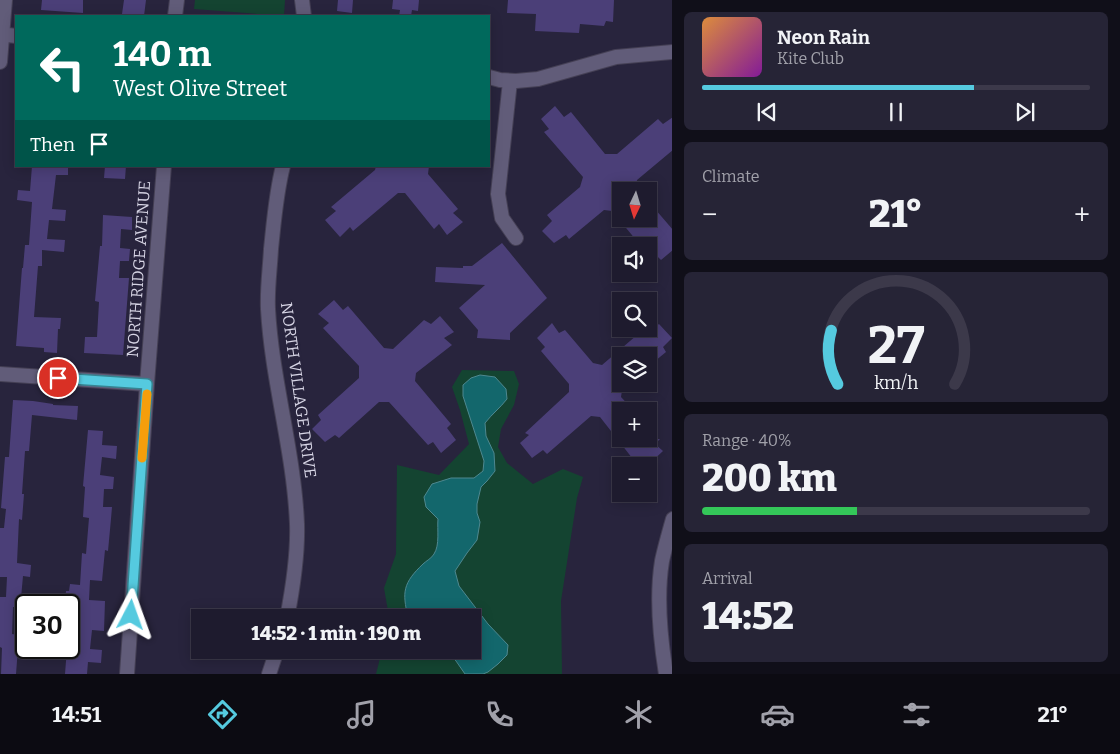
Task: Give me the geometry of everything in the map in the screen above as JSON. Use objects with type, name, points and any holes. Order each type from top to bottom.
[{"type":"street","points":[[0,62],[5,0]]},
{"type":"street","points":[[175,15],[177,0]]},
{"type":"street","points":[[302,0],[304,15]]},
{"type":"street","points":[[1,34],[15,36]]},
{"type":"street","points":[[490,77],[510,81],[538,79],[616,57],[672,52]]},
{"type":"street","points":[[510,81],[498,194],[502,218],[516,238]]},
{"type":"street","name":"NORTH RIDGE AVENUE","points":[[127,674],[164,167]]},
{"type":"street","name":"NORTH VILLAGE DRIVE","points":[[282,167],[273,224],[268,301],[272,348],[292,470],[297,524],[294,584],[289,609]]},
{"type":"street","points":[[0,374],[147,384]]},
{"type":"street","points":[[666,674],[661,645],[659,601],[662,561],[672,519]]},
{"type":"street","points":[[269,674],[274,659]]},
{"type":"shaded area","points":[[195,0],[285,0],[284,15],[194,9]]},
{"type":"shaded area","points":[[462,370],[514,371],[519,384],[514,405],[501,429],[498,447],[507,463],[533,484],[563,469],[583,477],[577,498],[561,601],[562,674],[376,674],[380,659],[481,659],[481,609],[388,609],[384,588],[396,554],[397,465],[439,475],[469,444],[452,387]]},
{"type":"shaded area","points":[[480,375],[495,377],[506,389],[507,399],[485,423],[486,436],[494,453],[495,471],[481,487],[477,504],[480,522],[477,540],[455,571],[459,586],[477,609],[406,609],[405,594],[408,583],[416,571],[433,555],[437,546],[438,519],[426,507],[424,497],[432,484],[451,478],[474,478],[483,471],[484,461],[463,396],[463,385],[471,378]]},
{"type":"shaded area","points":[[481,615],[508,645],[507,655],[488,672],[483,674],[465,674],[454,659],[481,659]]},
{"type":"building","points":[[42,0],[83,0],[83,13],[41,10]]},
{"type":"building","points":[[124,0],[146,0],[144,15],[122,14]]},
{"type":"building","points":[[338,0],[353,0],[352,13],[337,11]]},
{"type":"building","points":[[393,0],[419,0],[418,11],[412,10],[411,15],[399,15],[400,10],[392,9]]},
{"type":"building","points":[[508,0],[614,0],[613,22],[606,21],[604,26],[580,24],[579,33],[535,31],[536,14],[507,13]]},
{"type":"building","points":[[555,106],[564,117],[571,112],[605,154],[617,154],[658,119],[663,124],[672,118],[672,151],[637,182],[612,182],[612,211],[604,210],[569,239],[566,235],[554,243],[542,231],[552,221],[547,215],[580,187],[583,177],[544,132],[549,129],[541,119]]},
{"type":"building","points":[[32,167],[68,167],[68,175],[56,175],[52,209],[66,210],[65,221],[49,220],[47,239],[65,240],[64,252],[42,250],[42,266],[38,266],[34,317],[61,318],[60,329],[58,329],[57,353],[44,352],[44,348],[16,346],[22,268],[25,245],[29,245],[32,202],[17,200],[18,190],[30,191]]},
{"type":"building","points":[[105,167],[126,167],[125,179],[104,178]]},
{"type":"building","points":[[376,167],[429,167],[428,174],[458,209],[453,213],[463,222],[447,235],[439,224],[434,229],[405,193],[398,193],[353,231],[350,227],[340,237],[325,220],[336,211],[331,207],[375,170]]},
{"type":"building","points":[[658,212],[672,229],[672,251],[661,260],[657,256],[657,237],[634,237],[626,228],[658,228]]},
{"type":"building","points":[[103,215],[132,217],[132,230],[121,229],[120,248],[130,249],[129,261],[120,261],[119,278],[129,278],[123,355],[84,353],[85,337],[97,337],[99,302],[95,301],[100,246],[102,246]]},
{"type":"building","points":[[502,243],[547,298],[510,333],[510,340],[477,338],[478,330],[459,308],[485,285],[435,282],[436,267],[463,268],[463,266],[472,266]]},
{"type":"building","points":[[334,300],[343,310],[348,306],[384,348],[393,349],[424,320],[431,324],[440,316],[454,332],[444,338],[452,345],[416,373],[415,381],[451,424],[447,428],[456,440],[441,453],[433,442],[428,445],[389,402],[379,402],[339,438],[335,435],[325,442],[312,429],[321,420],[318,415],[359,378],[359,366],[323,328],[329,323],[318,314]]},
{"type":"building","points":[[552,323],[559,333],[565,330],[593,363],[602,365],[612,356],[612,392],[622,392],[621,397],[626,402],[612,402],[612,432],[600,417],[591,416],[547,454],[543,450],[532,458],[520,443],[529,435],[525,433],[569,392],[569,384],[541,351],[545,347],[537,338]]},
{"type":"building","points":[[659,324],[672,338],[663,347],[666,352],[657,359],[657,347],[623,347],[635,337],[657,337],[657,325]]},
{"type":"building","points":[[13,400],[78,406],[77,420],[32,415],[29,451],[25,451],[22,494],[24,494],[22,520],[19,519],[17,563],[31,565],[30,577],[23,576],[21,594],[15,594],[15,607],[13,607],[12,634],[15,634],[15,659],[17,659],[16,674],[1,674],[0,597],[6,597],[7,577],[0,577],[0,528],[4,528],[6,509],[1,508],[5,457],[9,457]]},
{"type":"building","points":[[88,430],[103,431],[102,445],[117,446],[116,459],[102,457],[100,475],[114,477],[113,489],[104,489],[103,507],[112,507],[108,551],[105,550],[102,581],[90,580],[89,600],[105,601],[104,631],[92,630],[90,649],[102,650],[101,663],[88,662],[87,674],[65,674],[66,659],[80,659],[80,594],[66,594],[66,591],[69,591],[70,584],[80,585],[82,553],[86,554],[89,518],[83,517],[85,487],[83,486]]},
{"type":"building","points":[[657,446],[663,451],[657,457],[631,457],[623,447]]},
{"type":"slow traffic","points":[[142,458],[147,394]]},
{"type":"route","points":[[58,378],[147,384],[131,615]]}]
